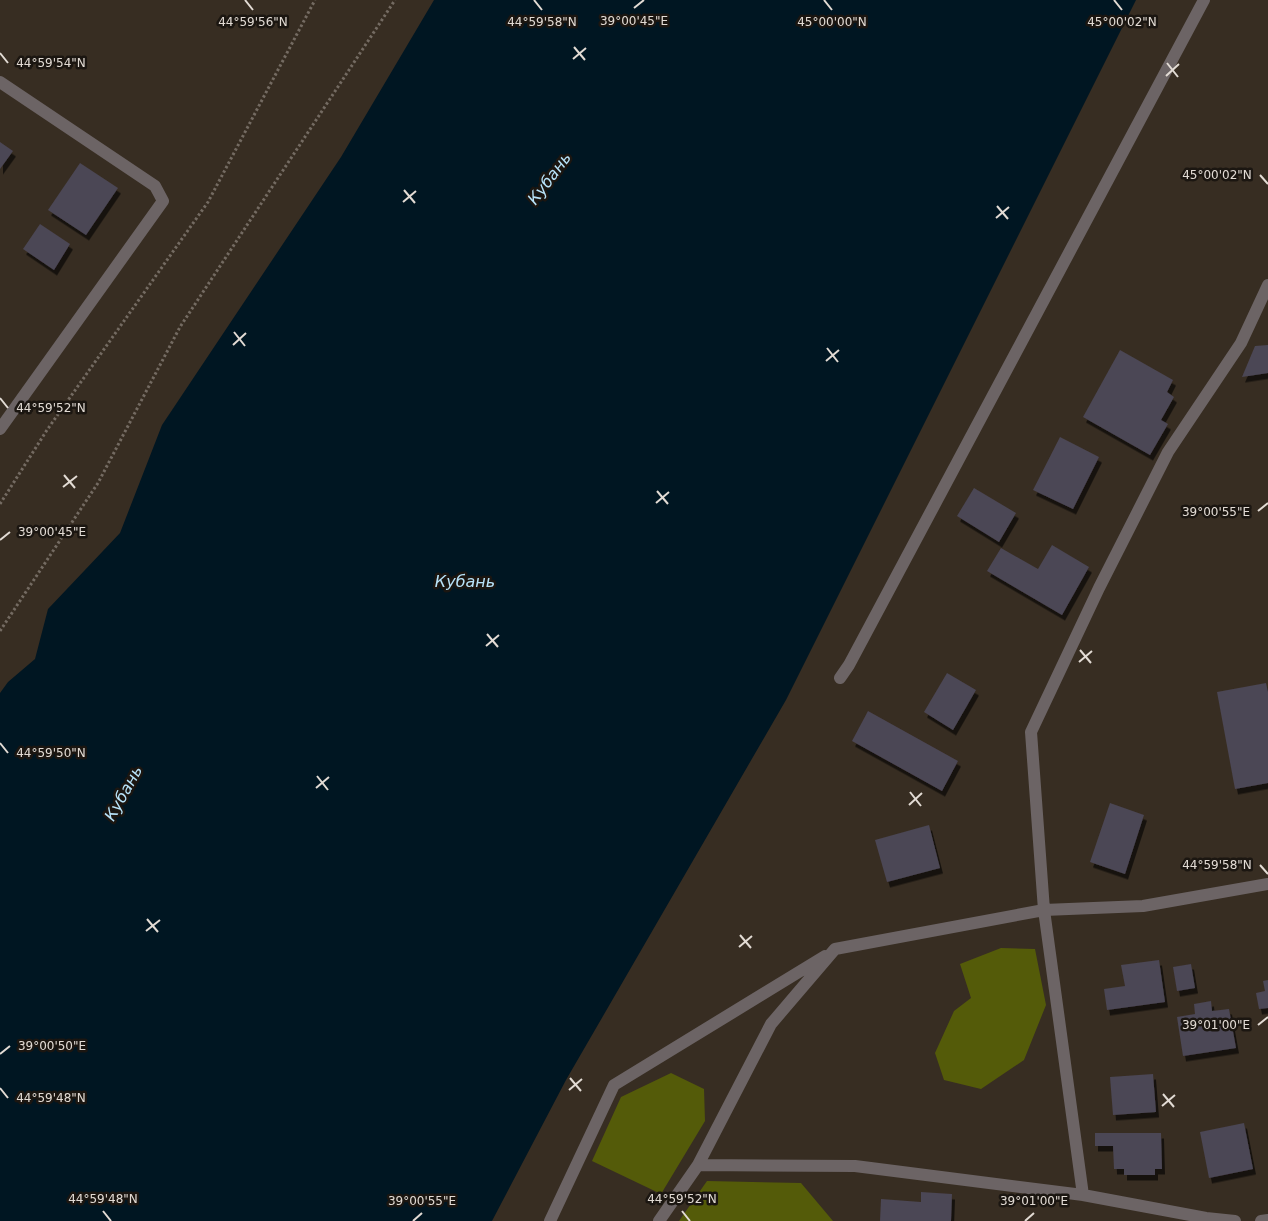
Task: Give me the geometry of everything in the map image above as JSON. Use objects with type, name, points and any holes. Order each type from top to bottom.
[{"type":"street","points":[[840,678],[849,665],[1204,0]]},
{"type":"street","points":[[0,82],[155,186],[163,201],[0,429]]},
{"type":"street","points":[[1083,1195],[1044,910],[1031,732],[1099,588],[1168,452],[1241,343],[1268,285]]},
{"type":"street","points":[[550,1221],[614,1085],[836,949],[1044,910],[1142,906],[1268,884]]},
{"type":"street","points":[[659,1221],[698,1165],[771,1024],[836,949]]},
{"type":"street","points":[[698,1165],[855,1166],[1083,1195],[1206,1218],[1235,1221]]},
{"type":"street","points":[[1261,1221],[1268,1220]]},
{"type":"path","points":[[0,504],[47,430],[208,202],[315,0]]},
{"type":"path","points":[[0,632],[98,483],[180,327],[395,0]]},
{"type":"green space","points":[[1001,948],[1035,949],[1046,1005],[1024,1060],[981,1089],[944,1080],[935,1053],[954,1011],[971,998],[960,964]]},
{"type":"green space","points":[[671,1073],[704,1089],[705,1121],[661,1194],[592,1161],[621,1097]]},
{"type":"green space","points":[[707,1181],[801,1183],[833,1221],[679,1221]]},
{"type":"water","name":"Кубань","points":[[434,0],[1136,0],[786,700],[566,1080],[492,1221],[0,1221],[0,693],[8,682],[35,659],[48,609],[120,533],[162,425],[341,157]]},
{"type":"building","points":[[0,142],[13,151],[0,169]]},
{"type":"building","points":[[80,163],[118,188],[86,235],[48,210]]},
{"type":"building","points":[[40,224],[70,244],[54,270],[23,249]]},
{"type":"building","points":[[1268,345],[1268,373],[1242,377],[1255,346]]},
{"type":"building","points":[[1120,350],[1173,380],[1167,392],[1174,397],[1161,420],[1168,424],[1150,455],[1083,417]]},
{"type":"building","points":[[1060,437],[1099,457],[1073,509],[1033,490]]},
{"type":"building","points":[[974,488],[1016,513],[999,542],[957,516]]},
{"type":"building","points":[[1052,545],[1089,567],[1062,615],[987,571],[1001,548],[1038,569]]},
{"type":"building","points":[[947,673],[976,690],[953,730],[924,712]]},
{"type":"building","points":[[1266,683],[1268,692],[1268,783],[1235,789],[1217,692]]},
{"type":"building","points":[[868,711],[958,761],[942,791],[852,741]]},
{"type":"building","points":[[1110,803],[1144,815],[1125,874],[1090,862]]},
{"type":"building","points":[[929,825],[940,868],[887,882],[875,840]]},
{"type":"building","points":[[1159,960],[1165,1002],[1107,1010],[1104,989],[1125,986],[1121,965]]},
{"type":"building","points":[[1191,964],[1195,988],[1177,991],[1173,967]]},
{"type":"building","points":[[1268,980],[1268,1008],[1259,1009],[1256,993],[1265,991],[1263,981]]},
{"type":"building","points":[[1211,1001],[1212,1011],[1229,1009],[1236,1048],[1183,1056],[1177,1017],[1195,1014],[1194,1004]]},
{"type":"building","points":[[1153,1074],[1156,1112],[1113,1115],[1110,1077]]},
{"type":"building","points":[[1244,1123],[1253,1169],[1209,1178],[1200,1132]]},
{"type":"building","points":[[1095,1133],[1161,1133],[1162,1169],[1155,1169],[1155,1175],[1124,1175],[1124,1169],[1114,1169],[1113,1146],[1095,1146]]},
{"type":"building","points":[[921,1192],[952,1194],[951,1221],[880,1221],[881,1199],[921,1202]]}]
